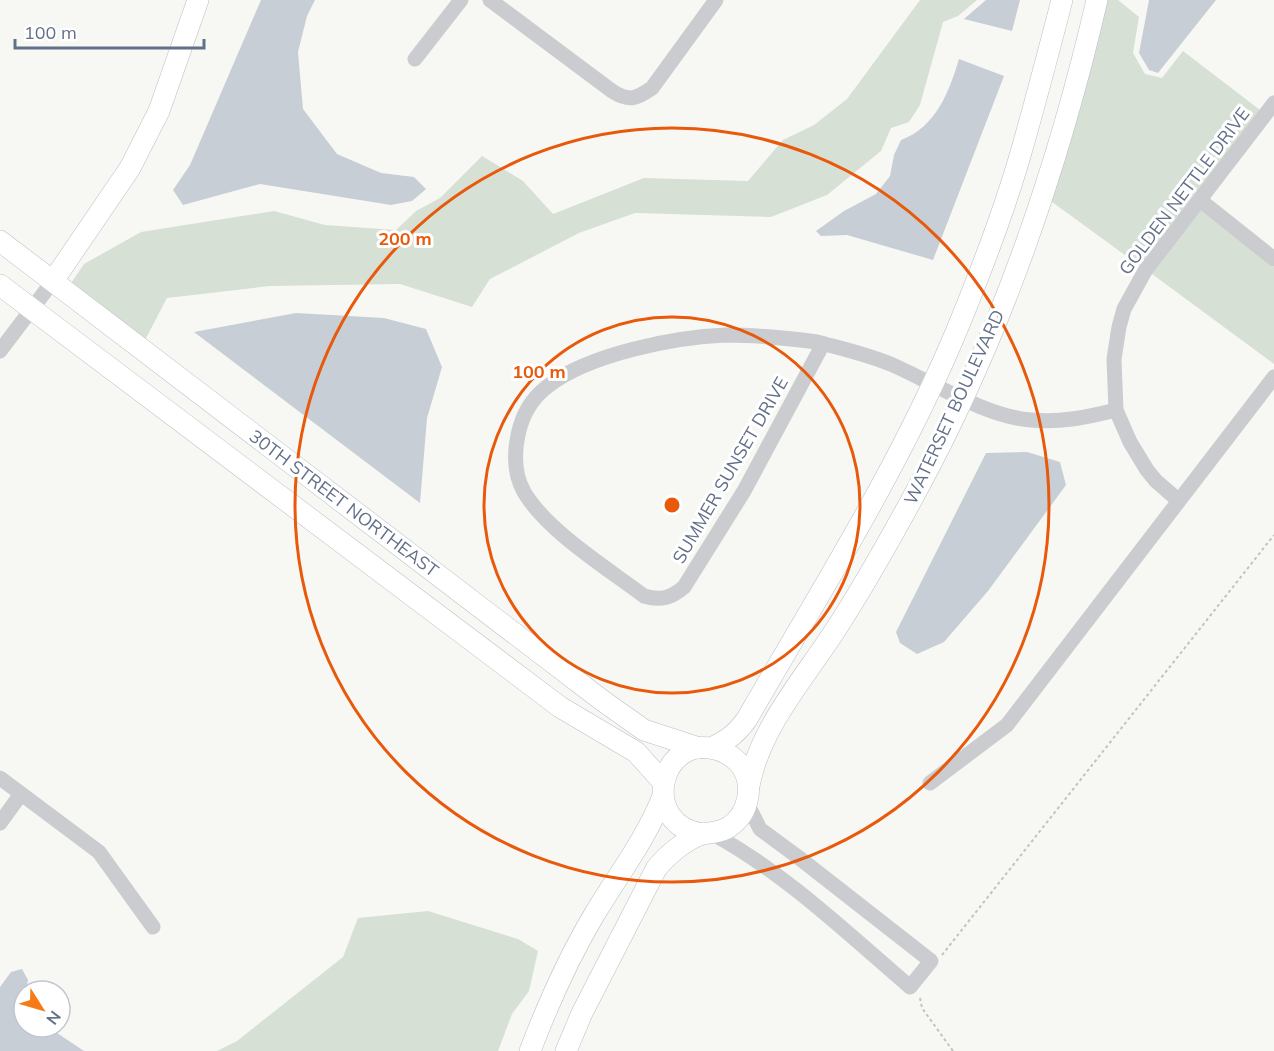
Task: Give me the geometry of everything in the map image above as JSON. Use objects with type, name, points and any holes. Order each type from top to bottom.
[{"type":"street","points":[[0,351],[53,281],[130,168],[159,111],[198,0]]},
{"type":"street","points":[[415,59],[460,0]]},
{"type":"street","points":[[490,0],[622,98],[641,96],[652,88],[716,0]]},
{"type":"street","name":"WATERSET BOULEVARD","points":[[705,748],[723,743],[737,733],[747,719],[879,490],[932,383],[981,271],[1022,152],[1062,0]]},
{"type":"street","name":"WATERSET BOULEVARD","points":[[748,795],[758,752],[772,724],[836,630],[877,563],[932,463],[962,398],[1010,284],[1035,215],[1076,81],[1097,0]]},
{"type":"street","name":"GOLDEN NETTLE DRIVE","points":[[1116,410],[1115,345],[1124,309],[1145,271],[1274,103]]},
{"type":"street","points":[[1200,200],[1274,259]]},
{"type":"street","name":"30TH STREET NORTHEAST","points":[[0,241],[644,730],[705,748]]},
{"type":"street","name":"30TH STREET NORTHEAST","points":[[0,285],[560,707],[636,752],[663,789]]},
{"type":"street","name":"SUMMER SUNSET DRIVE","points":[[823,344],[744,491],[684,587],[674,596],[657,600],[644,596],[558,531],[538,512],[523,490],[516,471],[514,453],[519,428],[525,411],[549,385],[600,360],[662,343],[723,335],[767,335],[823,344],[859,353],[893,365],[962,398],[1005,415],[1028,420],[1058,422],[1116,410]]},
{"type":"street","points":[[930,783],[1006,725],[1274,377]]},
{"type":"street","points":[[1116,410],[1130,442],[1147,470],[1156,481],[1179,500]]},
{"type":"street","points":[[530,1051],[565,969],[592,918],[652,821],[669,768],[678,757],[705,748],[726,753],[744,770],[748,795],[760,829],[931,961],[910,987],[788,884],[744,851],[708,834],[686,830],[673,819],[664,804],[663,789]]},
{"type":"street","points":[[0,778],[99,852],[153,927]]},
{"type":"street","points":[[0,823],[21,794]]},
{"type":"street","points":[[566,1051],[582,1013],[656,869],[674,850],[735,823],[748,795]]},
{"type":"path","points":[[939,958],[1274,535]]},
{"type":"path","points":[[918,990],[922,1008],[953,1051]]},
{"type":"shaded area","points":[[261,0],[315,0],[307,16],[298,52],[303,109],[337,154],[381,173],[414,177],[426,189],[412,201],[391,205],[260,184],[183,205],[173,190],[190,165]]},
{"type":"shaded area","points":[[920,0],[977,0],[958,16],[943,22],[920,105],[909,122],[891,128],[881,151],[827,195],[771,217],[635,213],[579,233],[490,279],[472,307],[400,284],[270,286],[167,298],[144,342],[69,286],[84,264],[141,232],[274,211],[325,225],[396,230],[416,211],[440,198],[482,156],[523,181],[553,214],[644,178],[748,181],[783,140],[814,125],[847,99]]},
{"type":"shaded area","points":[[986,0],[1020,0],[1012,31],[964,19]]},
{"type":"shaded area","points":[[1104,0],[1118,0],[1139,17],[1133,53],[1145,74],[1162,78],[1183,51],[1260,110],[1140,266],[1048,199]]},
{"type":"shaded area","points":[[1149,0],[1216,0],[1158,73],[1149,70],[1139,53]]},
{"type":"shaded area","points":[[959,59],[1004,76],[933,260],[847,235],[821,236],[816,231],[844,211],[876,194],[890,176],[894,155],[901,140],[923,126],[939,107],[951,84]]},
{"type":"shaded area","points":[[1201,210],[1274,267],[1274,364],[1152,274]]},
{"type":"shaded area","points":[[296,313],[384,318],[426,329],[442,367],[427,418],[420,503],[194,332]]},
{"type":"shaded area","points":[[1027,452],[1060,462],[1066,485],[988,591],[944,642],[917,654],[900,643],[896,632],[986,453]]},
{"type":"shaded area","points":[[428,911],[518,939],[538,951],[529,991],[512,1014],[498,1051],[217,1051],[237,1041],[343,957],[358,918]]},
{"type":"shaded area","points":[[22,969],[27,979],[12,979],[12,1039],[66,1039],[84,1051],[0,1051],[0,987],[11,972]]}]
